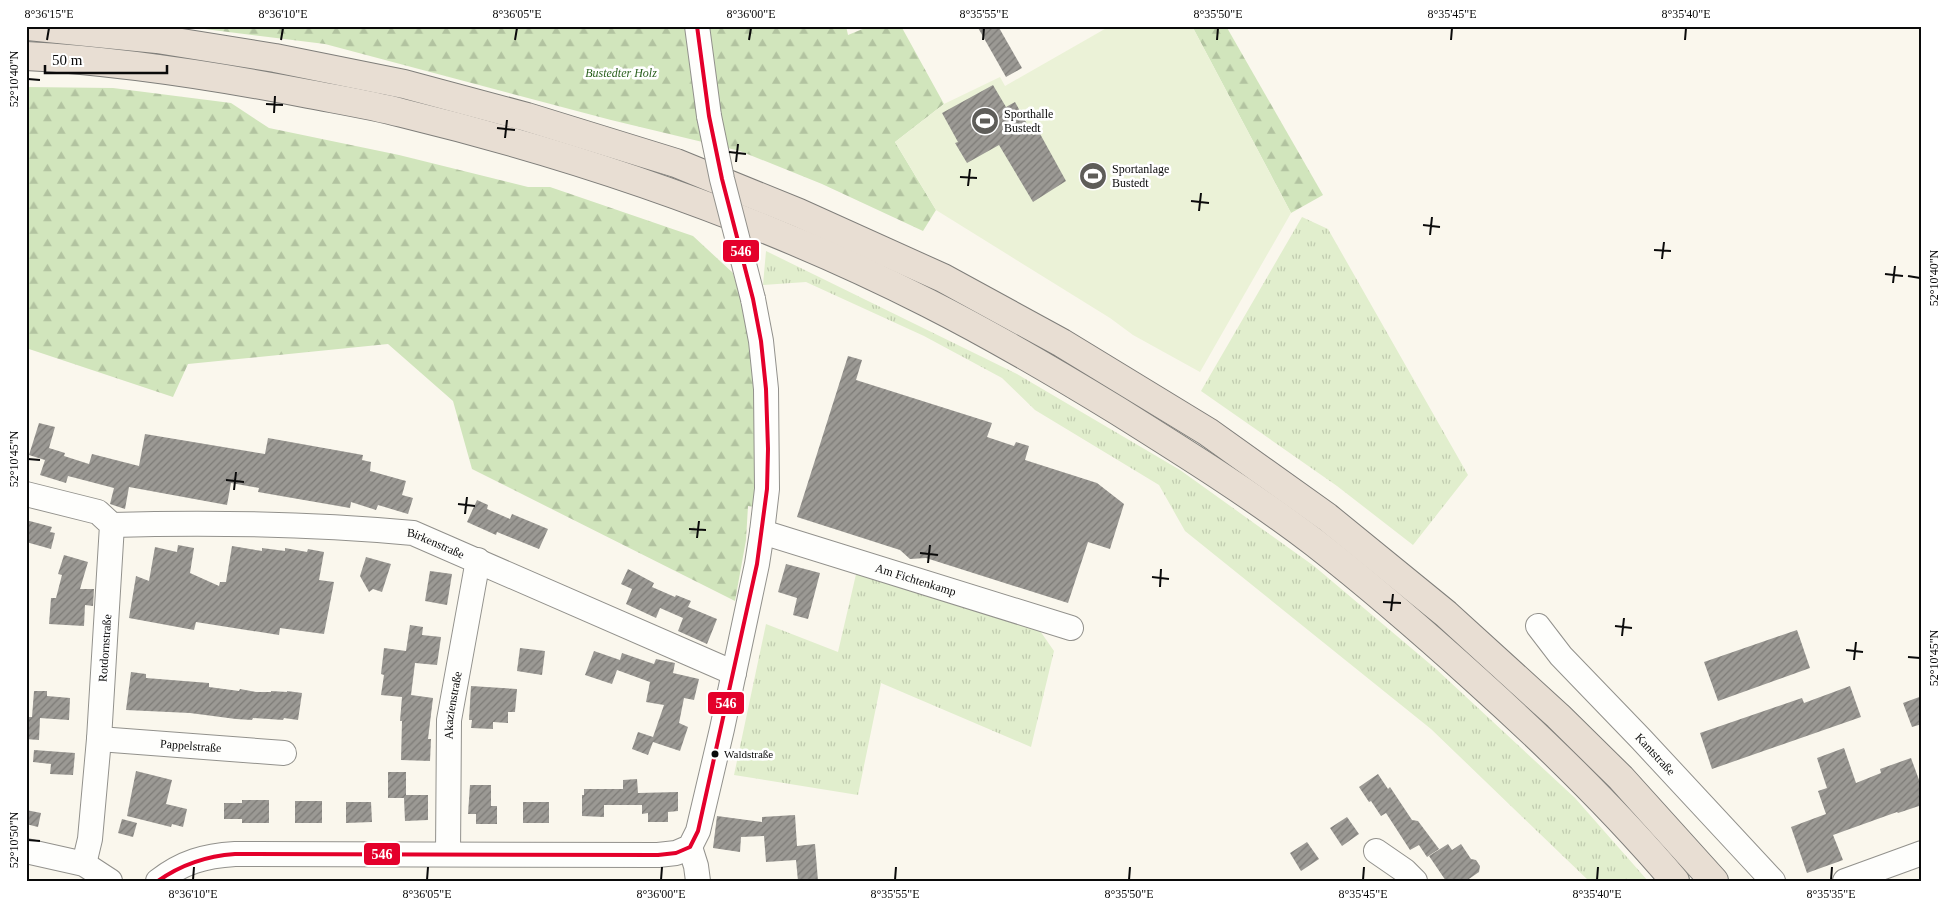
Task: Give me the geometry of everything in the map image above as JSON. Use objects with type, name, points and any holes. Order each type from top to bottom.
[{"type":"highway","points":[[28,26],[157,38],[275,58],[404,84],[527,117],[676,163],[799,213],[943,278],[1062,343],[1208,432],[1327,517],[1446,614],[1558,716],[1621,778],[1714,881]]},
{"type":"highway","points":[[26,56],[162,70],[270,87],[397,112],[523,145],[664,191],[790,239],[928,303],[1045,366],[1194,458],[1314,543],[1431,639],[1536,734],[1601,800],[1675,881]]},
{"type":"street","points":[[158,881],[172,870],[191,861],[210,856],[245,854],[658,855],[676,853],[690,847],[698,831],[758,564],[766,489],[766,389],[761,341],[753,299],[722,179],[709,116],[697,26]]},
{"type":"street","points":[[26,494],[98,512],[112,525]]},
{"type":"street","name":"Birkenstraße","points":[[112,525],[185,523],[368,529],[413,533],[734,673]]},
{"type":"street","name":"Rotdornstraße","points":[[84,864],[90,839],[99,739],[112,525]]},
{"type":"street","name":"Am Fichtenkamp","points":[[762,532],[1071,628]]},
{"type":"street","name":"Akazienstraße","points":[[448,854],[449,720],[478,560]]},
{"type":"street","name":"Kantstraße","points":[[1538,626],[1561,656],[1772,881]]},
{"type":"street","name":"Pappelstraße","points":[[99,739],[284,753]]},
{"type":"street","points":[[690,847],[698,881]]},
{"type":"street","points":[[26,851],[84,864],[110,881]]},
{"type":"street","points":[[1376,851],[1405,871],[1415,881]]},
{"type":"street","points":[[1845,881],[1922,853]]},
{"type":"green space","name":"Bustedter Holz","points":[[181,26],[846,26],[848,35],[870,26],[901,26],[944,104],[895,142],[936,210],[923,231],[822,184],[740,151],[611,120],[325,44]]},
{"type":"green space","name":"Sportanlage Bustedt","points":[[1110,26],[1192,26],[1291,213],[1200,372],[1133,335],[1110,318],[936,210],[895,142],[944,104],[1000,77],[1005,86]]},
{"type":"green space","points":[[1192,26],[1226,26],[1323,195],[1291,213]]},
{"type":"green space","points":[[26,87],[113,88],[231,103],[269,128],[399,155],[528,187],[550,187],[693,236],[733,273],[749,329],[758,413],[755,507],[748,506],[746,540],[735,601],[472,469],[453,401],[388,344],[188,364],[173,397],[26,348]]},
{"type":"green space","points":[[1302,217],[1328,229],[1468,475],[1413,545],[1337,486],[1201,391]]},
{"type":"green space","points":[[766,251],[1017,374],[1180,470],[1314,566],[1436,669],[1575,798],[1648,881],[1589,881],[1431,729],[1185,531],[1159,485],[1035,410],[1002,378],[924,336],[806,282],[763,285]]},
{"type":"green space","points":[[857,570],[1038,628],[1054,651],[1031,747],[881,683],[858,795],[734,775],[766,624],[838,652]]},
{"type":"building","points":[[977,26],[998,26],[1022,68],[1006,77]]},
{"type":"building","points":[[993,85],[1006,107],[1015,102],[1033,135],[1039,132],[1066,181],[1033,202],[999,145],[967,163],[955,143],[958,142],[942,113]]},
{"type":"building","points":[[848,356],[862,360],[856,380],[992,423],[987,437],[1014,446],[1016,442],[1029,446],[1025,460],[1097,483],[1124,504],[1110,549],[1088,542],[1068,603],[926,558],[910,559],[900,550],[797,517]]},
{"type":"building","points":[[39,423],[55,427],[49,448],[65,453],[64,456],[89,464],[92,454],[139,466],[145,434],[265,454],[268,438],[363,455],[362,460],[371,462],[370,471],[406,481],[402,495],[413,498],[408,514],[378,505],[376,510],[351,502],[350,508],[258,492],[259,488],[231,483],[227,505],[129,487],[125,509],[110,504],[114,488],[68,476],[66,483],[40,475],[45,460],[29,455]]},
{"type":"building","points":[[477,500],[488,505],[487,509],[510,519],[512,514],[548,529],[539,549],[497,532],[496,535],[467,522]]},
{"type":"building","points":[[26,520],[52,527],[50,532],[55,533],[51,549],[26,542]]},
{"type":"building","points":[[178,545],[194,548],[190,573],[219,586],[220,582],[226,582],[232,546],[262,551],[262,548],[285,551],[285,548],[307,552],[308,549],[324,552],[319,580],[334,582],[324,634],[280,628],[279,635],[196,622],[194,630],[129,618],[136,576],[149,581],[155,547],[177,552]]},
{"type":"building","points":[[64,555],[88,562],[80,589],[94,589],[93,606],[85,605],[84,626],[49,624],[51,598],[56,598],[62,575],[58,574]]},
{"type":"building","points":[[366,557],[391,564],[382,592],[373,589],[369,592],[360,576]]},
{"type":"building","points":[[786,564],[820,573],[808,619],[793,615],[797,598],[778,592]]},
{"type":"building","points":[[628,569],[654,583],[652,587],[675,597],[676,595],[691,601],[688,607],[717,619],[707,644],[678,631],[683,618],[660,608],[656,618],[626,604],[632,589],[621,584]]},
{"type":"building","points":[[430,571],[452,574],[447,605],[425,601]]},
{"type":"building","points":[[410,625],[423,627],[422,635],[441,637],[437,665],[415,663],[411,695],[433,698],[428,739],[431,739],[430,761],[401,760],[402,721],[400,721],[402,697],[381,695],[384,675],[381,674],[384,648],[406,651]]},
{"type":"building","points":[[1797,630],[1810,668],[1718,701],[1704,662]]},
{"type":"building","points":[[520,648],[545,651],[542,675],[517,671]]},
{"type":"building","points":[[594,651],[620,660],[622,653],[654,664],[656,659],[675,663],[673,673],[699,679],[694,700],[684,698],[679,723],[688,727],[680,751],[653,742],[648,755],[632,749],[638,732],[653,737],[664,705],[646,702],[650,682],[617,670],[612,684],[585,675]]},
{"type":"building","points":[[131,672],[146,674],[146,678],[209,683],[209,687],[239,691],[240,689],[256,692],[287,691],[302,693],[298,720],[253,718],[252,720],[190,713],[126,710]]},
{"type":"building","points":[[471,686],[517,689],[515,712],[508,712],[508,723],[493,722],[493,729],[471,728],[472,720],[469,720]]},
{"type":"building","points":[[1850,686],[1861,717],[1712,769],[1700,733],[1802,698],[1804,703]]},
{"type":"building","points":[[34,691],[47,691],[47,696],[70,698],[69,720],[40,718],[39,740],[26,739],[26,717],[32,717]]},
{"type":"building","points":[[1922,696],[1922,724],[1912,727],[1903,703]]},
{"type":"building","points":[[1844,748],[1856,783],[1881,773],[1880,769],[1911,758],[1922,788],[1922,805],[1833,835],[1843,860],[1807,873],[1791,827],[1826,814],[1818,791],[1827,788],[1817,758]]},
{"type":"building","points":[[34,750],[75,753],[73,775],[50,774],[51,764],[33,762]]},
{"type":"building","points":[[136,771],[172,780],[166,804],[187,809],[183,827],[172,824],[171,827],[127,816]]},
{"type":"building","points":[[388,772],[406,772],[406,795],[428,795],[428,820],[405,821],[404,798],[388,798]]},
{"type":"building","points":[[1378,774],[1388,789],[1390,787],[1412,820],[1418,821],[1439,849],[1427,857],[1419,845],[1410,850],[1386,813],[1381,816],[1371,801],[1369,802],[1359,787]]},
{"type":"building","points":[[637,779],[638,793],[678,792],[678,811],[668,812],[668,822],[648,822],[648,813],[642,814],[642,805],[604,805],[604,817],[582,816],[582,795],[584,795],[584,789],[623,789],[623,780]]},
{"type":"building","points":[[470,785],[491,785],[491,806],[497,806],[497,824],[476,824],[476,814],[468,814]]},
{"type":"building","points":[[242,800],[269,800],[269,823],[242,823],[242,819],[224,819],[224,803],[242,803]]},
{"type":"building","points":[[295,801],[322,801],[322,823],[295,823]]},
{"type":"building","points":[[346,802],[371,802],[372,822],[346,823]]},
{"type":"building","points":[[523,802],[549,802],[549,823],[523,823]]},
{"type":"building","points":[[26,810],[41,813],[38,827],[26,824]]},
{"type":"building","points":[[795,815],[797,846],[815,844],[818,881],[798,881],[796,860],[766,862],[764,836],[741,837],[740,852],[713,848],[717,816],[762,822],[762,817]]},
{"type":"building","points":[[1347,817],[1359,834],[1342,846],[1330,828]]},
{"type":"building","points":[[122,819],[137,823],[133,837],[118,833]]},
{"type":"building","points":[[1307,842],[1319,859],[1301,871],[1290,853]]},
{"type":"building","points":[[1448,844],[1452,850],[1461,844],[1471,859],[1476,860],[1480,866],[1479,872],[1466,881],[1446,881],[1429,856]]},
{"type":"transit line","name":"546","points":[[158,881],[176,870],[195,862],[235,854],[658,855],[676,853],[690,847],[698,831],[757,564],[767,489],[768,449],[766,389],[761,341],[753,299],[722,179],[709,116],[697,26]]},
{"type":"place","name":"Sporthalle Bustedt","points":[[985,121]]},
{"type":"place","name":"Sportanlage Bustedt","points":[[1093,176]]},
{"type":"place","name":"Waldstraße","points":[[715,754]]}]
